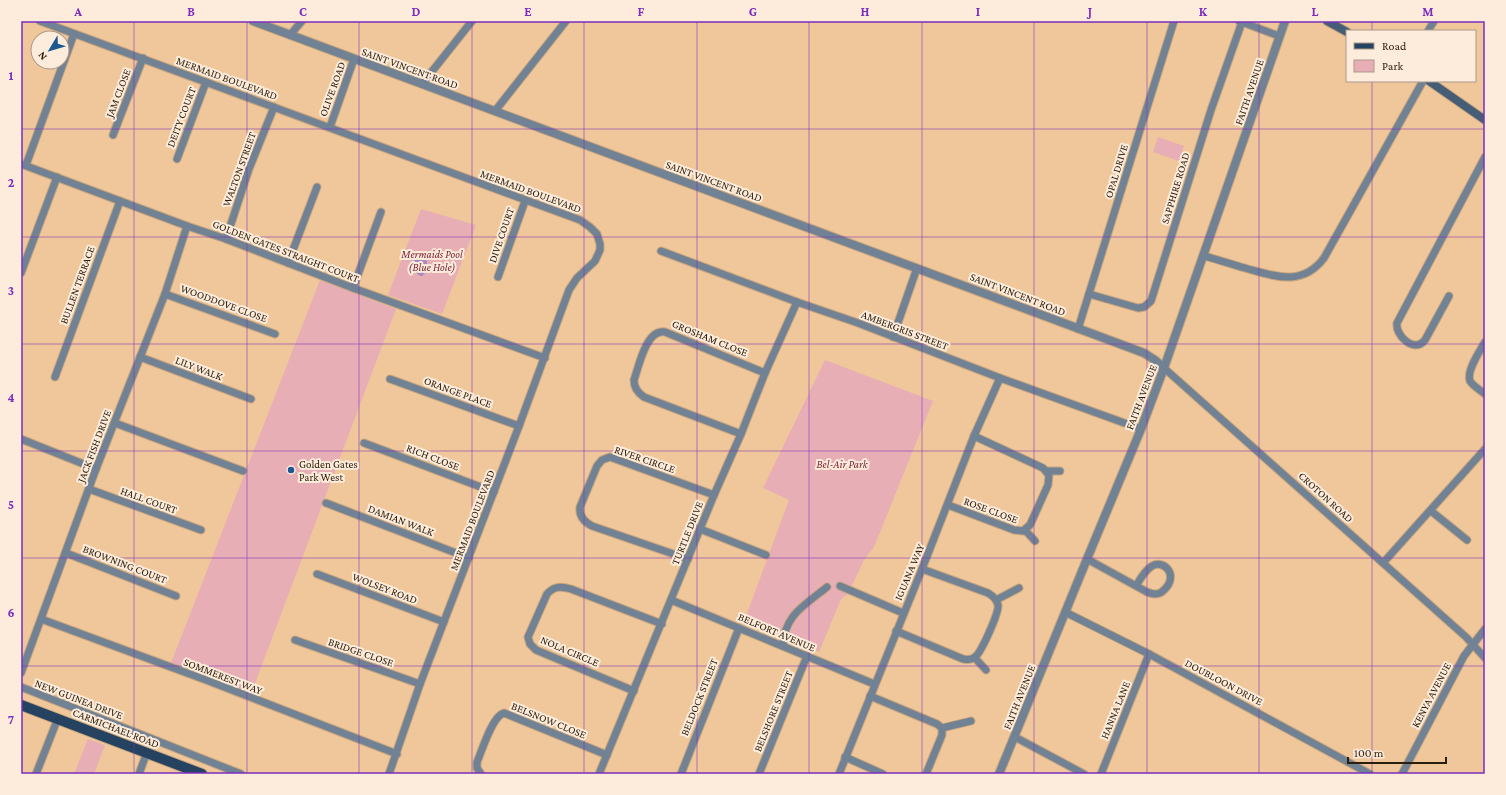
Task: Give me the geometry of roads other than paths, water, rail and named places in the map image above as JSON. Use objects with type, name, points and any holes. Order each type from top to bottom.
[{"type":"main road","points":[[1327,21],[1346,31]]},
{"type":"main road","points":[[1430,82],[1485,120]]},
{"type":"main road","name":"CARMICHAEL ROAD","points":[[21,705],[202,774]]},
{"type":"street","name":"MERMAID BOULEVARD","points":[[40,21],[580,220],[597,234],[600,244],[599,254],[596,261],[577,278],[569,290],[519,426],[420,684],[389,774]]},
{"type":"street","name":"SAINT VINCENT ROAD","points":[[253,21],[1144,353],[1164,368]]},
{"type":"street","points":[[290,35],[302,21]]},
{"type":"street","points":[[495,111],[566,21]]},
{"type":"street","name":"OPAL DRIVE","points":[[1078,328],[1174,21]]},
{"type":"street","name":"FAITH AVENUE","points":[[999,774],[1141,429],[1204,256],[1285,21]]},
{"type":"street","points":[[1429,30],[1434,21]]},
{"type":"street","points":[[422,84],[468,22]]},
{"type":"street","points":[[1240,22],[1279,36]]},
{"type":"street","name":"SAPPHIRE ROAD","points":[[1089,294],[1138,308],[1147,306],[1151,301],[1240,22]]},
{"type":"street","points":[[23,164],[74,34]]},
{"type":"street","name":"JAM CLOSE","points":[[113,135],[143,58]]},
{"type":"street","name":"OLIVE ROAD","points":[[330,127],[354,59]]},
{"type":"street","name":"DEITY COURT","points":[[177,159],[206,82]]},
{"type":"street","points":[[1204,256],[1282,278],[1303,275],[1315,268],[1324,258],[1422,82]]},
{"type":"street","name":"WALTON STREET","points":[[226,239],[249,169],[274,107]]},
{"type":"street","points":[[1449,296],[1425,340],[1421,344],[1415,345],[1409,342],[1397,330],[1396,324],[1485,157]]},
{"type":"street","name":"GOLDEN GATES STRAIGHT COURT","points":[[23,164],[544,358]]},
{"type":"street","points":[[21,273],[57,177]]},
{"type":"street","points":[[288,263],[317,187]]},
{"type":"street","name":"BULLEN TERRACE","points":[[56,377],[120,201]]},
{"type":"street","name":"DIVE COURT","points":[[498,277],[525,201]]},
{"type":"street","points":[[353,288],[381,212]]},
{"type":"street","name":"JACK FISH DRIVE","points":[[21,673],[96,469],[165,294],[187,226]]},
{"type":"street","name":"AMBERGRIS STREET","points":[[661,251],[1000,378],[1141,429]]},
{"type":"street","points":[[893,337],[917,268]]},
{"type":"street","name":"WOODDOVE CLOSE","points":[[165,294],[275,334]]},
{"type":"street","name":"TURTLE DRIVE","points":[[599,774],[765,373],[797,302]]},
{"type":"street","name":"GROSHAM CLOSE","points":[[741,434],[644,396],[638,392],[634,382],[647,342],[656,332],[665,332],[765,373]]},
{"type":"street","points":[[1485,342],[1471,368],[1469,376],[1471,382],[1485,394]]},
{"type":"street","name":"LILY WALK","points":[[140,357],[250,399]]},
{"type":"street","name":"CROTON ROAD","points":[[1164,368],[1472,643],[1485,658]]},
{"type":"street","name":"IGUANA WAY","points":[[839,774],[874,684],[948,505],[974,436],[1000,378]]},
{"type":"street","name":"ORANGE PLACE","points":[[390,379],[519,426]]},
{"type":"street","points":[[115,423],[243,471]]},
{"type":"street","points":[[974,436],[1039,465],[1047,471],[1060,471]]},
{"type":"street","points":[[21,440],[96,469]]},
{"type":"street","name":"RICH CLOSE","points":[[364,443],[494,492]]},
{"type":"street","points":[[1383,563],[1431,511],[1485,448]]},
{"type":"street","name":"RIVER CIRCLE","points":[[688,559],[588,524],[582,518],[580,511],[588,488],[597,466],[602,460],[610,458],[714,495]]},
{"type":"street","name":"ROSE CLOSE","points":[[948,505],[1016,531],[1025,530],[1031,523],[1048,485],[1049,478],[1047,471]]},
{"type":"street","name":"HALL COURT","points":[[89,490],[201,530]]},
{"type":"street","name":"DAMIAN WALK","points":[[326,503],[468,558]]},
{"type":"street","points":[[1431,511],[1467,540]]},
{"type":"street","points":[[700,529],[766,555]]},
{"type":"street","points":[[1025,530],[1035,541]]},
{"type":"street","name":"BROWNING COURT","points":[[66,553],[176,596]]},
{"type":"street","points":[[1087,559],[1136,586],[1149,593],[1158,594],[1162,592],[1170,583],[1171,575],[1166,568],[1155,565],[1143,574],[1136,586]]},
{"type":"street","points":[[896,631],[963,660],[969,660],[975,658],[979,652],[997,613],[998,606],[996,600],[986,592],[922,569]]},
{"type":"street","name":"WOLSEY ROAD","points":[[318,574],[444,622]]},
{"type":"street","points":[[840,586],[903,613]]},
{"type":"street","name":"NOLA CIRCLE","points":[[634,691],[536,650],[530,644],[528,636],[547,594],[553,589],[560,587],[571,589],[662,624]]},
{"type":"street","points":[[783,646],[783,636],[787,625],[794,615],[827,587]]},
{"type":"street","points":[[996,600],[1018,588]]},
{"type":"street","name":"BELFORT AVENUE","points":[[671,600],[874,684]]},
{"type":"street","name":"DOUBLOON DRIVE","points":[[1065,612],[1149,654],[1370,774]]},
{"type":"street","name":"SOMMEREST WAY","points":[[41,619],[397,754]]},
{"type":"street","name":"BELDOCK STREET","points":[[681,774],[739,628]]},
{"type":"street","name":"KENYA AVENUE","points":[[1402,774],[1464,656],[1472,643],[1485,629]]},
{"type":"street","name":"BRIDGE CLOSE","points":[[295,640],[420,684]]},
{"type":"street","name":"HANNA LANE","points":[[1101,774],[1149,654]]},
{"type":"street","name":"BELSHORE STREET","points":[[759,774],[807,656]]},
{"type":"street","points":[[975,658],[986,670]]},
{"type":"street","name":"NEW GUINEA DRIVE","points":[[21,688],[241,774]]},
{"type":"street","points":[[870,696],[937,724],[942,728]]},
{"type":"street","name":"BELSNOW CLOSE","points":[[481,774],[477,768],[477,762],[494,722],[504,713],[607,755]]},
{"type":"street","points":[[36,774],[58,718]]},
{"type":"street","points":[[942,728],[970,721]]},
{"type":"street","points":[[926,774],[942,735],[942,728]]},
{"type":"street","points":[[1015,737],[1084,774]]},
{"type":"street","points":[[139,774],[147,752]]},
{"type":"street","points":[[845,757],[883,774]]},
{"type":"place","name":"Golden Gates Park West","points":[[291,470]]},
{"type":"park label","name":"Mermaids Pool (Blue Hole)","points":[[432,260]]},
{"type":"park label","name":"Bel-Air Park","points":[[842,464]]}]
